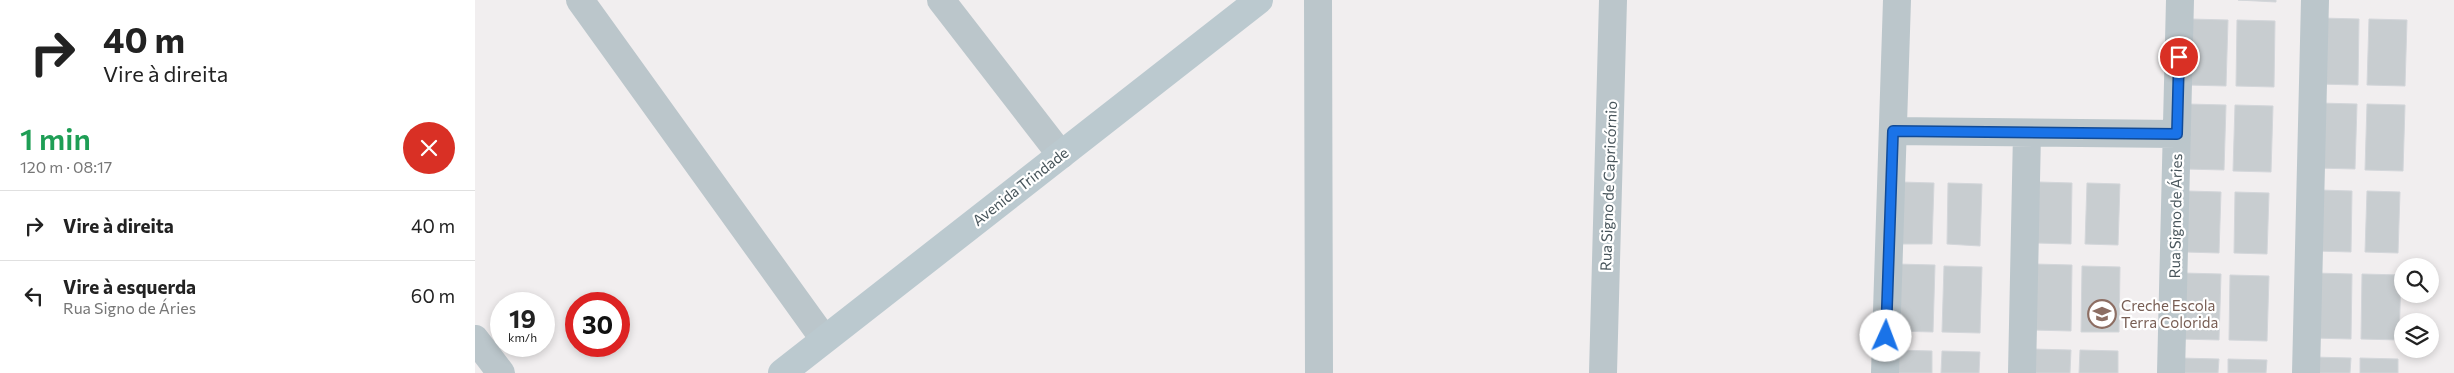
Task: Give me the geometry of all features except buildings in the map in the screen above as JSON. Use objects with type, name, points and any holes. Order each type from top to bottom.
[{"type":"main road","name":"Avenida Trindade","points":[[782,373],[1259,0]]},
{"type":"street","points":[[581,0],[824,340]]},
{"type":"street","points":[[941,0],[1061,155]]},
{"type":"street","points":[[1318,0],[1319,373]]},
{"type":"street","name":"Rua Signo de Capricórnio","points":[[1603,373],[1613,0]]},
{"type":"street","points":[[1885,373],[1897,0]]},
{"type":"street","name":"Rua Signo de Áries","points":[[2171,373],[2180,0]]},
{"type":"street","points":[[2306,373],[2315,0]]},
{"type":"street","points":[[1893,131],[2177,134]]},
{"type":"street","points":[[2022,373],[2027,133]]},
{"type":"street","points":[[475,339],[501,373]]},
{"type":"place","name":"Creche Escola Terra Colorida","points":[[2102,314]]},
{"type":"route","points":[[1886,336],[1893,131],[2177,134],[2179,57]]}]
